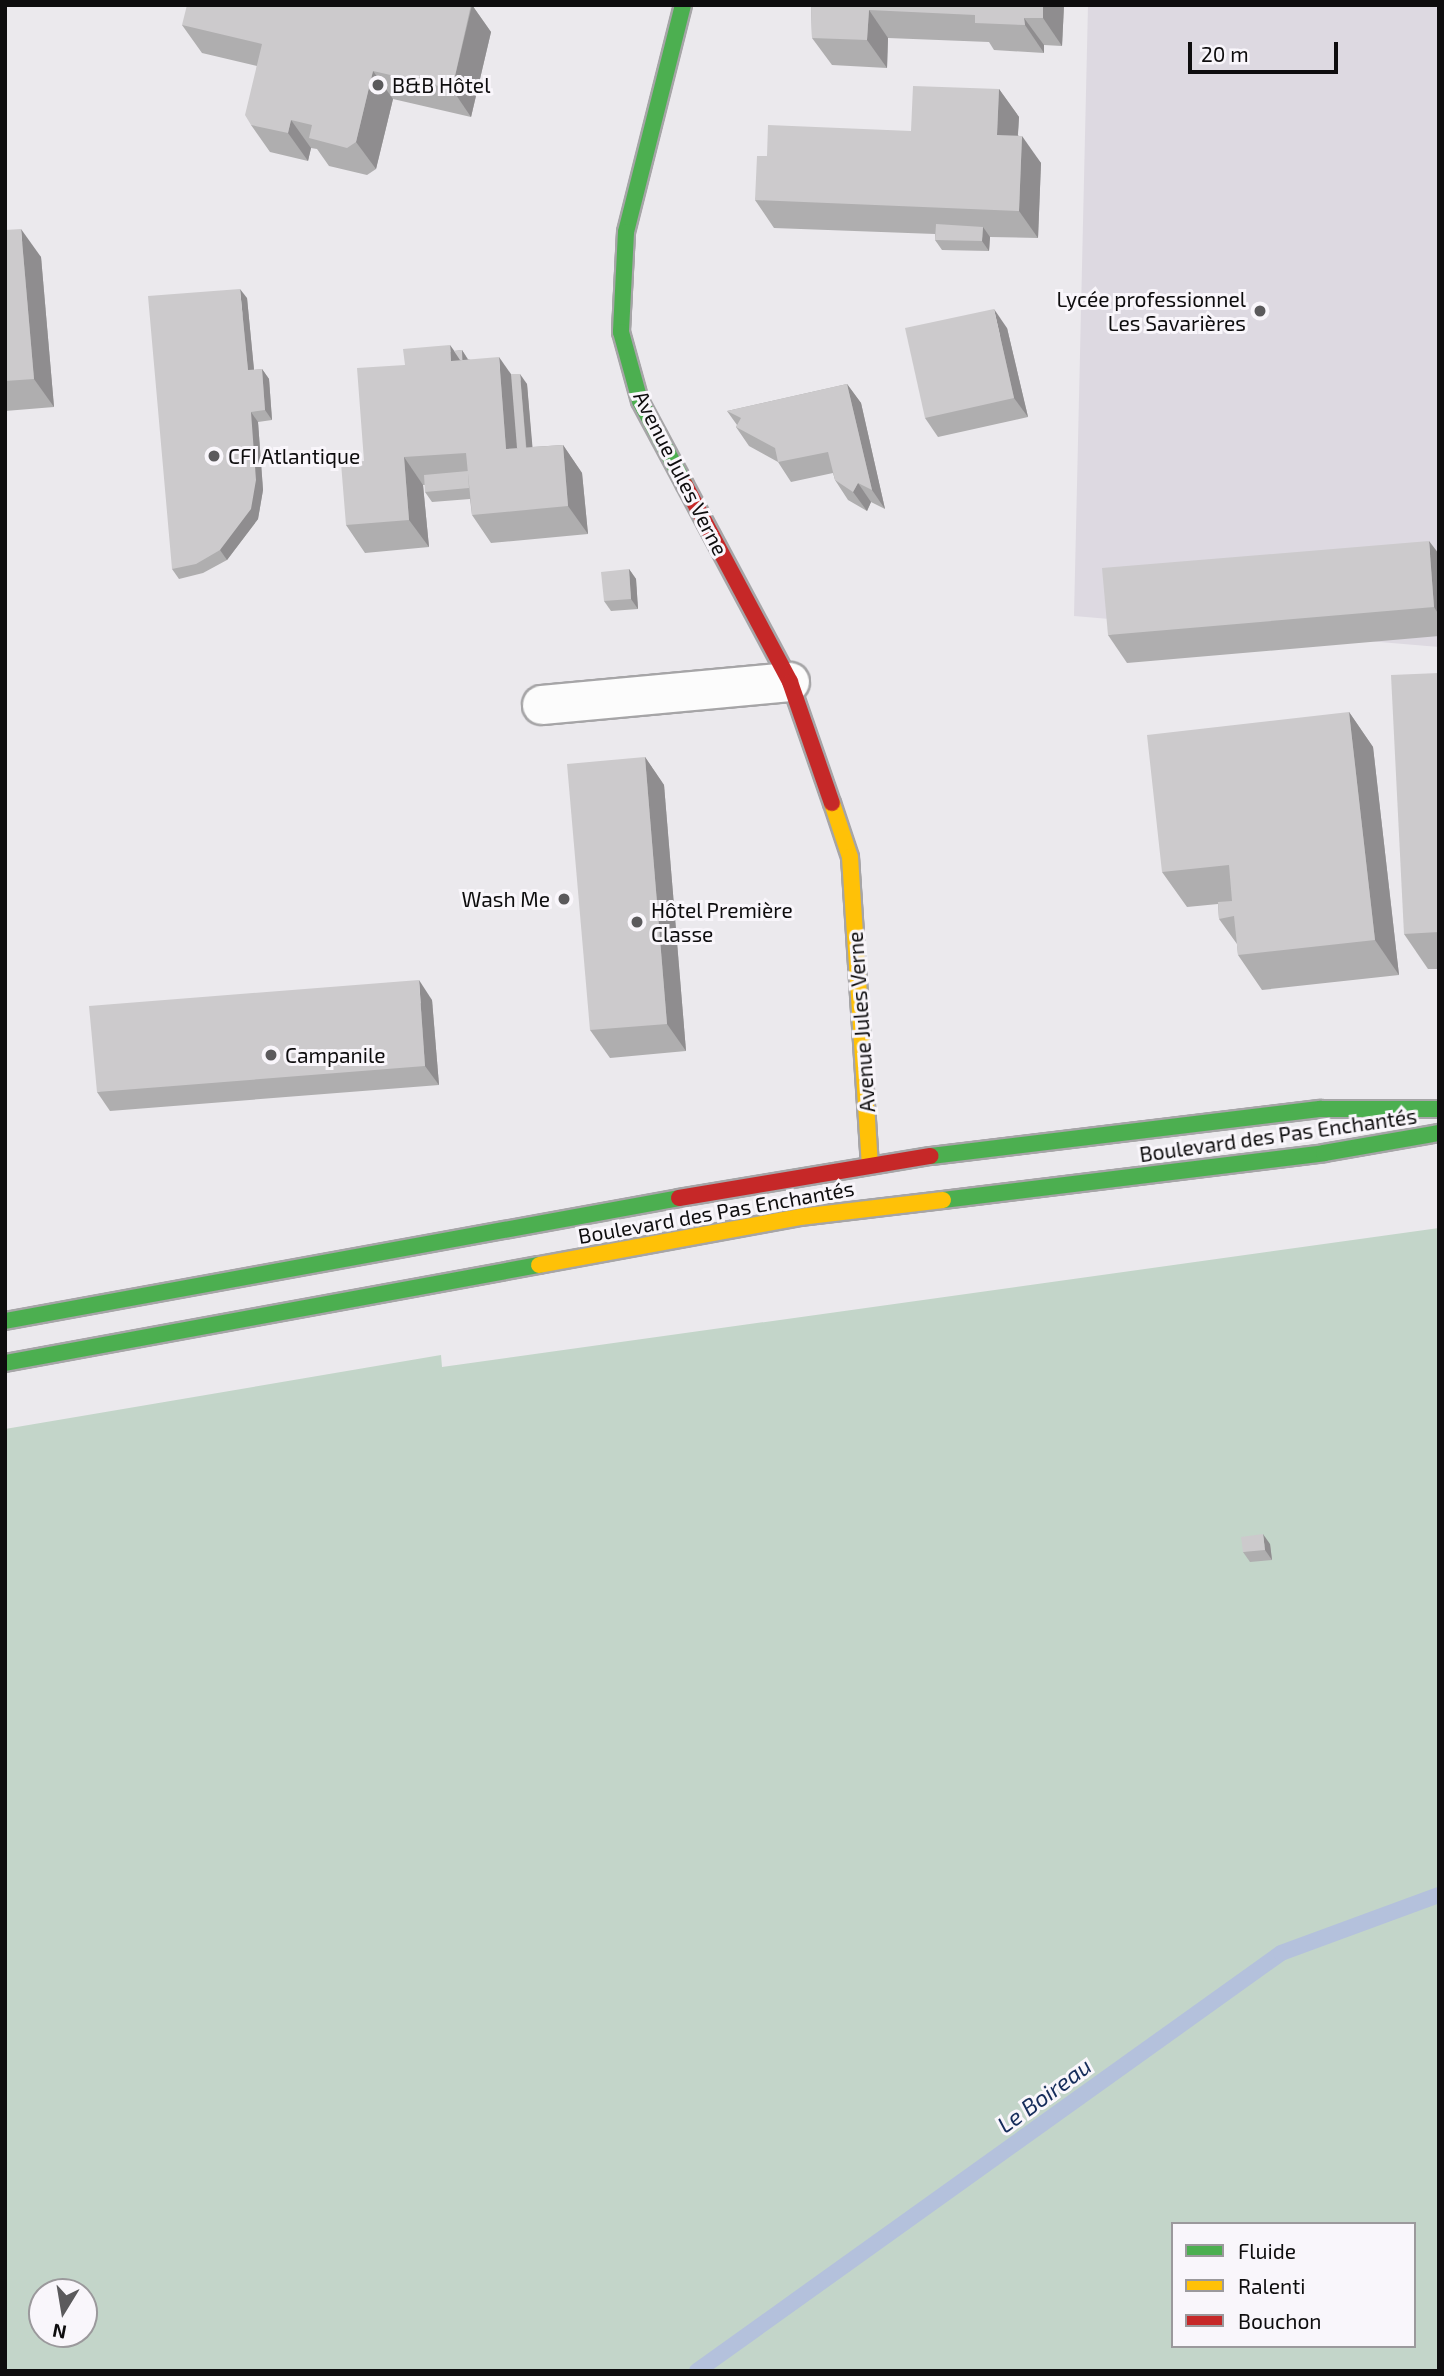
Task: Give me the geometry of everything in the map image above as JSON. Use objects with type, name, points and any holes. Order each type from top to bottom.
[{"type":"main road","name":"Avenue Jules Verne","points":[[683,5],[626,232],[621,332],[640,401],[790,681],[850,857],[870,1163]]},
{"type":"main road","name":"Boulevard des Pas Enchantés","points":[[5,1321],[870,1163],[1321,1109],[1439,1108]]},
{"type":"main road","name":"Boulevard des Pas Enchantés","points":[[5,1363],[800,1217],[1324,1153],[1439,1133]]},
{"type":"street","points":[[542,705],[790,681]]},
{"type":"shaded area","name":"Lycée professionnel Les Savarières","points":[[1088,5],[1439,5],[1439,647],[1074,616]]},
{"type":"green space","points":[[1439,1228],[1439,2371],[5,2371],[5,1429],[441,1355],[442,1367]]},
{"type":"building","name":"B&B Hôtel","points":[[187,5],[471,5],[452,89],[373,71],[356,142],[347,148],[309,138],[312,125],[291,120],[288,133],[251,125],[245,115],[262,44],[182,25]]},
{"type":"building","points":[[811,5],[1043,5],[1043,18],[1024,18],[1025,25],[975,23],[975,15],[869,10],[867,40],[812,38]]},
{"type":"building","points":[[913,86],[999,89],[997,135],[1022,136],[1019,211],[755,200],[757,156],[767,156],[768,125],[911,131]]},
{"type":"building","points":[[936,224],[983,227],[982,241],[935,240]]},
{"type":"building","points":[[21,229],[34,379],[5,381],[5,230]]},
{"type":"building","name":"CFI Atlantique","points":[[240,289],[248,370],[262,369],[265,410],[251,412],[256,480],[251,509],[220,550],[196,564],[172,569],[148,296]]},
{"type":"building","points":[[994,309],[1014,398],[925,418],[905,328]]},
{"type":"building","points":[[450,345],[451,361],[499,357],[506,449],[563,445],[568,506],[472,515],[466,453],[404,457],[409,520],[346,525],[341,463],[364,461],[357,368],[405,365],[403,349]]},
{"type":"building","points":[[462,350],[462,360],[460,360],[454,351]]},
{"type":"building","points":[[511,374],[520,374],[526,448],[517,448]]},
{"type":"building","points":[[847,384],[872,490],[858,483],[853,492],[835,480],[828,452],[778,462],[775,448],[736,427],[741,418],[727,411]]},
{"type":"building","points":[[468,471],[469,488],[425,492],[424,475]]},
{"type":"building","points":[[1429,541],[1434,607],[1108,635],[1102,568]]},
{"type":"building","points":[[629,569],[631,599],[604,601],[601,572]]},
{"type":"building","points":[[1439,673],[1439,932],[1404,934],[1391,675]]},
{"type":"building","points":[[1349,712],[1375,940],[1238,955],[1234,916],[1219,919],[1218,902],[1232,901],[1229,865],[1162,872],[1147,735]]},
{"type":"building","name":"Hôtel Première Classe","points":[[645,757],[667,1024],[590,1030],[567,764]]},
{"type":"building","name":"Campanile","points":[[419,980],[425,1066],[97,1092],[89,1006]]},
{"type":"building","points":[[1263,1534],[1265,1550],[1243,1552],[1241,1537]]},
{"type":"waterway","name":"Le Boireau","points":[[697,2371],[1281,1953],[1439,1895]]},
{"type":"traffic: fast","points":[[683,5],[626,232],[621,332],[640,401],[685,485]]},
{"type":"traffic: fast","points":[[931,1156],[1321,1109],[1439,1109]]},
{"type":"traffic: fast","points":[[943,1200],[1324,1153],[1439,1133]]},
{"type":"traffic: fast","points":[[5,1321],[679,1198]]},
{"type":"traffic: fast","points":[[5,1363],[539,1265]]},
{"type":"traffic: slow","points":[[832,803],[850,857],[870,1163]]},
{"type":"traffic: slow","points":[[539,1265],[800,1217],[943,1200]]},
{"type":"traffic: jam","points":[[685,485],[790,682],[832,803]]},
{"type":"traffic: jam","points":[[679,1198],[931,1156]]},
{"type":"place","name":"B&B Hôtel","points":[[378,85]]},
{"type":"place","name":"Lycée professionnel Les Savarières","points":[[1260,311]]},
{"type":"place","name":"CFI Atlantique","points":[[214,456]]},
{"type":"place","name":"Wash Me","points":[[564,899]]},
{"type":"place","name":"Hôtel Première Classe","points":[[637,922]]},
{"type":"place","name":"Campanile","points":[[271,1055]]}]
